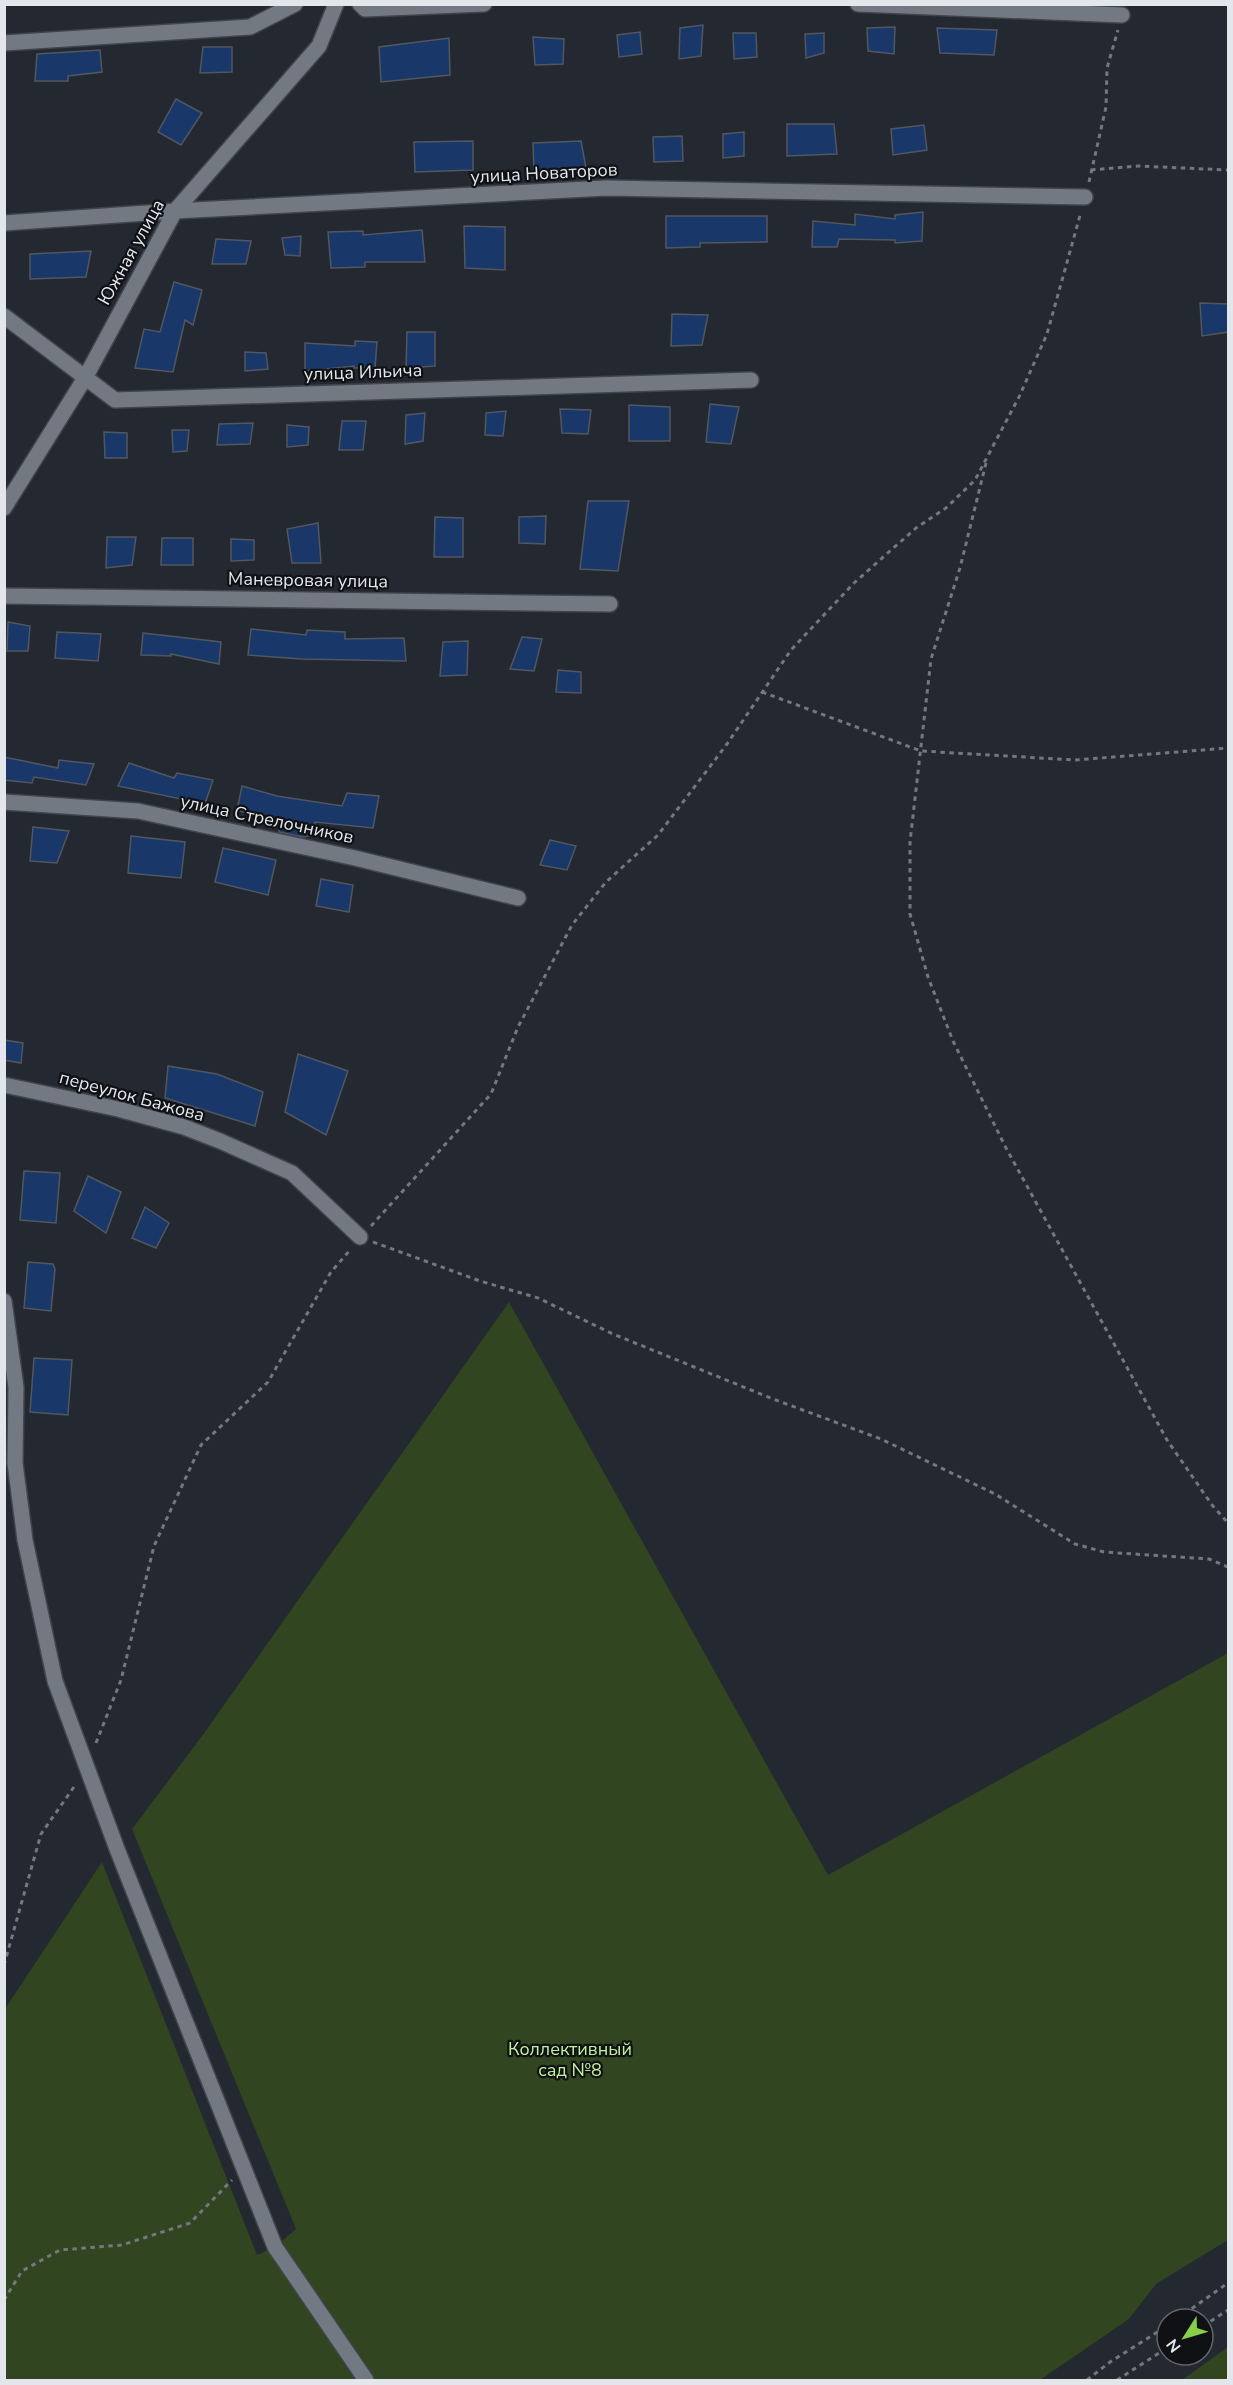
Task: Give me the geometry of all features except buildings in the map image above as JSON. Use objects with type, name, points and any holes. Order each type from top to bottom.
[{"type":"street","points":[[4,43],[250,27],[295,4]]},
{"type":"street","name":"Южная улица","points":[[4,508],[85,378],[175,211],[319,46],[336,4]]},
{"type":"street","points":[[360,4],[366,9],[484,4]]},
{"type":"street","points":[[858,4],[1122,15]]},
{"type":"street","name":"улица Новаторов","points":[[4,223],[175,211],[606,188],[1086,196]]},
{"type":"street","name":"улица Ильича","points":[[4,316],[115,400],[751,380]]},
{"type":"street","name":"Маневровая улица","points":[[4,596],[610,604]]},
{"type":"street","name":"улица Стрелочников","points":[[4,802],[138,811],[518,897]]},
{"type":"street","name":"переулок Бажова","points":[[4,1085],[118,1109],[184,1127],[220,1141],[292,1173],[360,1237]]},
{"type":"street","points":[[4,1301],[16,1387],[15,1463],[25,1540],[55,1681],[86,1770],[275,2247],[366,2380]]},
{"type":"path","points":[[4,1965],[41,1834],[86,1770],[121,1680],[154,1546],[201,1445],[268,1382],[331,1272],[360,1237],[491,1094],[518,1027],[572,925],[606,882],[658,836],[790,650],[854,583],[916,528],[946,508],[975,480],[1019,397],[1047,334],[1086,196],[1106,107],[1107,68],[1122,15]]},
{"type":"path","points":[[1091,170],[1138,166],[1228,170]]},
{"type":"path","points":[[987,458],[960,568],[931,660],[910,842],[910,914],[928,976],[953,1041],[1005,1148],[1167,1440],[1212,1505],[1228,1523]]},
{"type":"path","points":[[762,692],[921,751],[1075,760],[1228,748]]},
{"type":"path","points":[[360,1237],[480,1281],[538,1298],[613,1334],[773,1399],[881,1439],[995,1494],[1075,1544],[1104,1552],[1209,1559],[1228,1567]]},
{"type":"path","points":[[4,2300],[22,2271],[60,2250],[122,2245],[190,2223],[244,2168]]},
{"type":"path","points":[[1194,2307],[1228,2283]]},
{"type":"path","points":[[1215,2318],[1228,2310]]},
{"type":"path","points":[[1087,2380],[1110,2362],[1155,2334]]},
{"type":"path","points":[[1117,2380],[1155,2356]]},
{"type":"green space","name":"Коллективный сад №8","points":[[509,1302],[828,1875],[1228,1653],[1228,2240],[1156,2284],[1129,2319],[1040,2380],[5,2380],[5,2009],[102,1862],[257,2255],[275,2247],[296,2229],[132,1829],[202,1736]]},
{"type":"green space","points":[[1228,2347],[1228,2380],[1182,2380],[1200,2367],[1215,2367],[1215,2356]]}]
